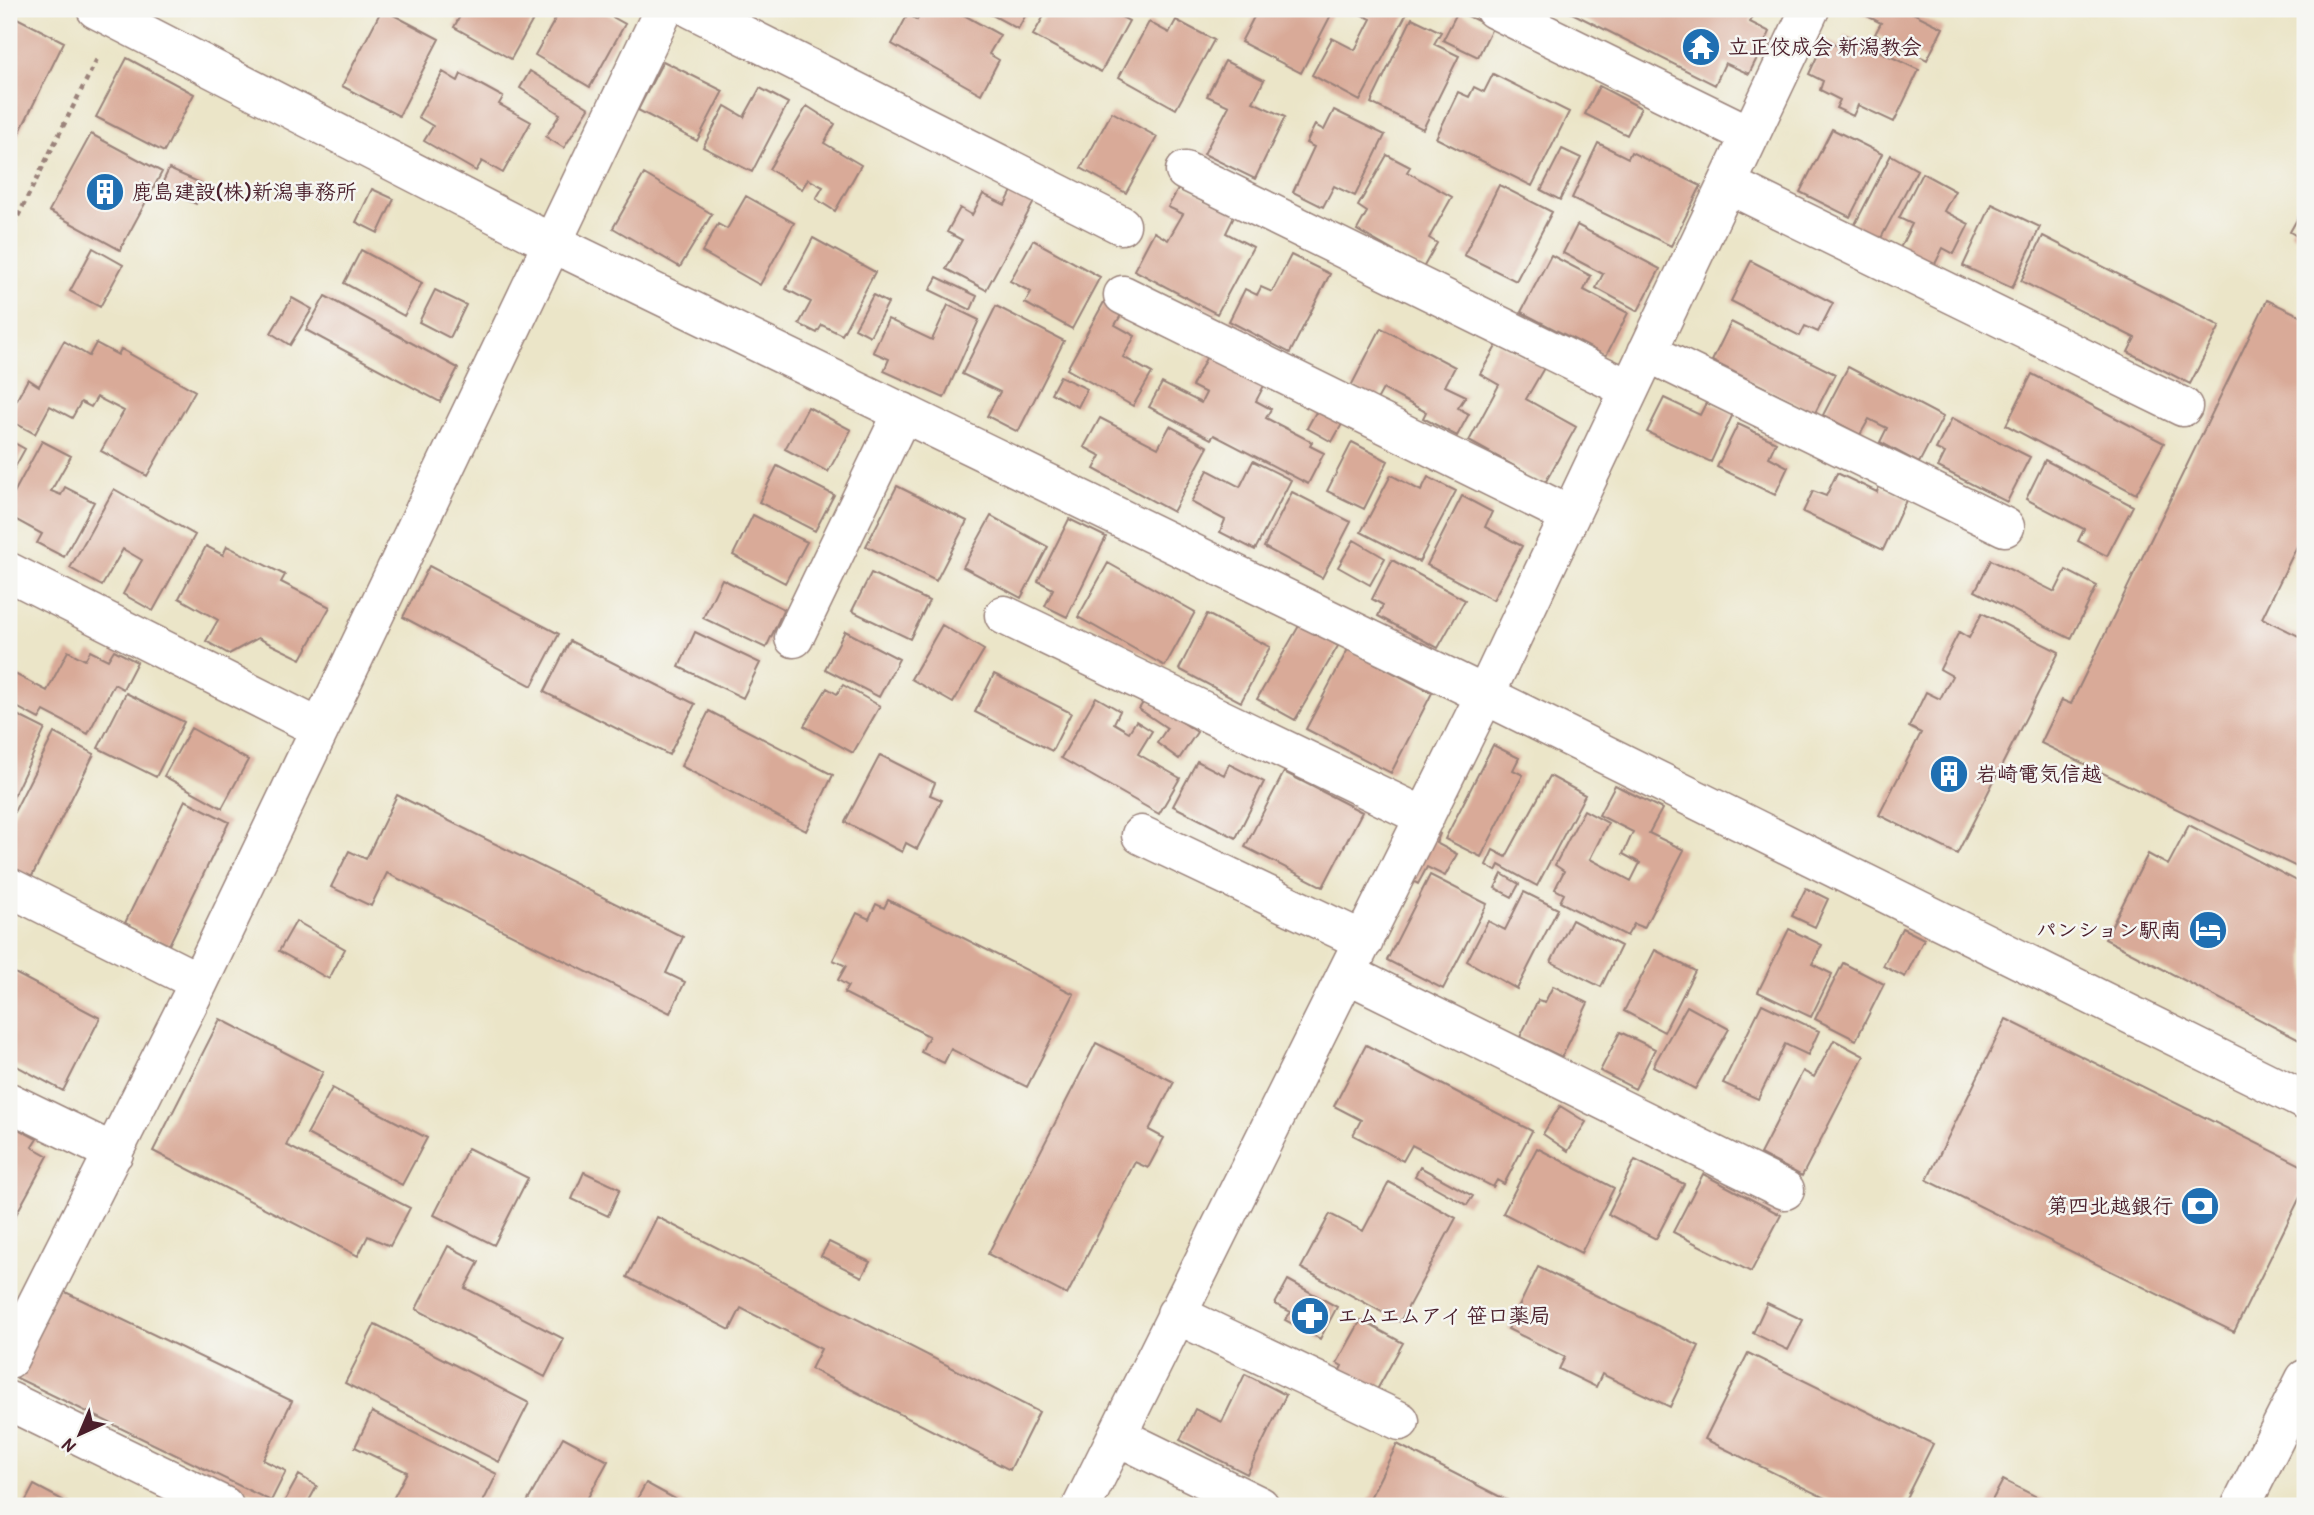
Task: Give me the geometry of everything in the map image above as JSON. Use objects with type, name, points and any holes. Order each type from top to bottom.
[{"type":"street","points":[[9,1359],[199,982],[664,9]]},
{"type":"street","points":[[692,9],[1121,225]]},
{"type":"street","points":[[1494,9],[1750,135]]},
{"type":"street","points":[[1082,1506],[1485,695],[1810,9]]},
{"type":"street","points":[[106,14],[552,241],[1485,695],[2305,1101]]},
{"type":"street","points":[[1185,171],[1629,389]]},
{"type":"street","points":[[1727,184],[2183,407]]},
{"type":"street","points":[[1123,295],[1569,514]]},
{"type":"street","points":[[1647,352],[2005,527]]},
{"type":"street","points":[[794,638],[903,412]]},
{"type":"street","points":[[9,572],[319,728]]},
{"type":"street","points":[[1004,615],[1425,817]]},
{"type":"street","points":[[1141,835],[1356,958],[1785,1190]]},
{"type":"street","points":[[9,887],[199,982]]},
{"type":"street","points":[[9,1101],[114,1153]]},
{"type":"street","points":[[1176,1314],[1400,1421]]},
{"type":"street","points":[[2241,1506],[2305,1379]]},
{"type":"street","points":[[9,1401],[224,1506]]},
{"type":"street","points":[[1117,1436],[1260,1506]]},
{"type":"path","points":[[9,234],[106,14]]},
{"type":"building","points":[[382,9],[439,39],[399,116],[342,86]]},
{"type":"building","points":[[464,9],[539,9],[511,59],[454,27]]},
{"type":"building","points":[[561,9],[598,9],[625,24],[590,87],[535,55]]},
{"type":"building","points":[[924,9],[953,9],[1000,35],[989,54],[999,60],[981,94],[892,44],[908,14],[917,20]]},
{"type":"building","points":[[981,9],[1029,9],[1018,29]]},
{"type":"building","points":[[1048,9],[1107,9],[1129,21],[1101,72],[1033,35]]},
{"type":"building","points":[[1258,9],[1323,9],[1332,13],[1301,73],[1241,42]]},
{"type":"building","points":[[1362,9],[1408,11],[1360,101],[1312,75],[1332,38],[1355,50],[1371,19],[1360,14]]},
{"type":"building","name":"立正佼成会 新潟教会","points":[[1564,9],[1757,9],[1750,22],[1770,32],[1749,74],[1725,63],[1715,85]]},
{"type":"building","points":[[1865,9],[1905,9],[1943,28],[1927,60],[1875,34],[1881,23],[1863,14]]},
{"type":"building","points":[[1458,11],[1492,28],[1478,57],[1443,40]]},
{"type":"building","points":[[9,14],[64,42],[9,154]]},
{"type":"building","points":[[1412,18],[1441,32],[1434,44],[1459,56],[1423,129],[1371,103]]},
{"type":"building","points":[[1176,20],[1214,40],[1176,109],[1119,77],[1149,22],[1169,33]]},
{"type":"building","points":[[1845,35],[1919,70],[1894,122],[1858,105],[1853,116],[1836,108],[1840,100],[1820,90],[1823,81],[1809,74],[1825,39],[1840,47]]},
{"type":"building","points":[[127,58],[194,94],[164,152],[96,117]]},
{"type":"building","points":[[663,61],[723,91],[697,141],[638,110]]},
{"type":"building","points":[[1225,61],[1264,80],[1253,102],[1285,117],[1255,179],[1204,154],[1229,106],[1207,96]]},
{"type":"building","points":[[530,71],[589,108],[564,148],[546,137],[560,114],[520,88]]},
{"type":"building","points":[[443,72],[458,81],[461,74],[503,97],[499,104],[531,122],[503,173],[482,161],[476,171],[424,141],[433,126],[418,117]]},
{"type":"building","points":[[1493,74],[1569,112],[1532,186],[1436,138],[1458,92],[1469,97],[1474,87],[1484,92]]},
{"type":"building","points":[[1599,86],[1641,108],[1627,135],[1585,114]]},
{"type":"building","points":[[760,88],[788,103],[752,172],[703,147],[725,106],[744,117]]},
{"type":"building","points":[[807,106],[835,124],[824,143],[861,165],[835,211],[816,199],[823,187],[808,179],[802,189],[769,169]]},
{"type":"building","points":[[1334,110],[1385,135],[1355,196],[1334,186],[1323,207],[1293,192],[1314,147],[1306,143],[1315,125],[1324,130]]},
{"type":"building","points":[[1112,112],[1157,137],[1126,193],[1081,168]]},
{"type":"building","points":[[1832,129],[1882,154],[1850,217],[1800,192]]},
{"type":"building","name":"鹿島建設(株)新潟事務所","points":[[91,134],[162,172],[120,250],[49,211]]},
{"type":"building","points":[[1598,143],[1628,158],[1631,152],[1701,186],[1671,246],[1572,198]]},
{"type":"building","points":[[1562,149],[1581,158],[1560,200],[1541,190]]},
{"type":"building","points":[[1387,155],[1410,167],[1407,172],[1452,197],[1429,238],[1437,243],[1423,268],[1357,230],[1367,212],[1358,206]]},
{"type":"building","points":[[1891,155],[1917,170],[1880,240],[1854,226]]},
{"type":"building","points":[[169,169],[205,185],[196,204],[160,188]]},
{"type":"building","points":[[1922,173],[1955,191],[1944,211],[1969,224],[1954,254],[1943,248],[1933,268],[1899,250],[1912,224],[1899,218]]},
{"type":"building","points":[[644,174],[712,214],[680,267],[613,228]]},
{"type":"building","points":[[1181,184],[1236,213],[1226,233],[1253,247],[1217,314],[1134,270],[1154,232],[1168,240],[1183,214],[1168,207]]},
{"type":"building","points":[[1499,185],[1552,212],[1516,281],[1464,255]]},
{"type":"building","points":[[372,189],[394,199],[378,233],[356,222]]},
{"type":"building","points":[[1013,189],[1035,200],[986,290],[946,269],[962,240],[947,232],[960,208],[972,215],[983,194],[1005,205]]},
{"type":"building","points":[[746,196],[794,223],[760,285],[702,252],[718,224],[727,229]]},
{"type":"building","points":[[1992,204],[2040,227],[2012,288],[1963,266]]},
{"type":"building","points":[[2305,205],[2305,241],[2290,232]]},
{"type":"building","points":[[1577,225],[1660,269],[1638,311],[1596,288],[1603,274],[1563,253]]},
{"type":"building","points":[[2043,236],[2220,326],[2190,384],[2128,352],[2135,338],[2021,281]]},
{"type":"building","points":[[813,238],[875,272],[842,335],[822,325],[817,333],[799,324],[811,302],[786,289]]},
{"type":"building","points":[[1033,240],[1100,277],[1072,329],[1025,303],[1031,292],[1010,281]]},
{"type":"building","points":[[93,248],[123,265],[100,307],[70,291]]},
{"type":"building","points":[[361,250],[422,283],[404,316],[344,283]]},
{"type":"building","points":[[1291,255],[1330,274],[1290,353],[1229,321],[1245,289],[1257,295],[1261,287],[1272,292]]},
{"type":"building","points":[[1551,255],[1591,276],[1584,290],[1628,313],[1606,356],[1521,312]]},
{"type":"building","points":[[1751,261],[1833,303],[1818,332],[1805,326],[1800,336],[1731,301]]},
{"type":"building","points":[[937,277],[977,296],[971,310],[930,290]]},
{"type":"building","points":[[435,290],[466,305],[450,338],[419,322]]},
{"type":"building","points":[[873,295],[888,303],[870,336],[855,328]]},
{"type":"building","points":[[325,296],[458,368],[440,402],[306,330]]},
{"type":"building","points":[[292,298],[312,309],[290,345],[271,333]]},
{"type":"building","points":[[2267,300],[2305,318],[2305,530],[2262,618],[2305,639],[2305,871],[2041,743],[2062,700],[2071,704]]},
{"type":"building","points":[[1104,302],[1123,312],[1115,325],[1135,336],[1123,357],[1152,373],[1133,406],[1067,369]]},
{"type":"building","points":[[948,305],[979,320],[944,398],[884,371],[889,359],[873,352],[888,319],[932,340]]},
{"type":"building","points":[[996,306],[1064,341],[1018,432],[987,416],[1000,392],[962,374]]},
{"type":"building","points":[[1731,322],[1835,374],[1815,413],[1712,361]]},
{"type":"building","points":[[1381,328],[1455,367],[1445,386],[1466,396],[1458,408],[1469,414],[1457,436],[1423,418],[1426,412],[1383,389],[1377,400],[1351,386]]},
{"type":"building","points":[[64,341],[89,356],[96,343],[118,355],[121,349],[195,391],[147,476],[101,451],[124,411],[97,397],[91,407],[81,402],[72,418],[50,406],[35,434],[9,420],[9,414],[28,379],[39,386]]},
{"type":"building","points":[[1498,343],[1544,368],[1526,399],[1576,427],[1545,483],[1469,441],[1499,385],[1480,374]]},
{"type":"building","points":[[1212,346],[1269,376],[1256,401],[1271,409],[1266,418],[1312,442],[1310,446],[1324,453],[1308,484],[1214,435],[1211,439],[1149,407],[1162,383],[1201,403],[1206,393],[1192,386]]},
{"type":"building","points":[[1848,367],[1943,417],[1919,463],[1880,442],[1887,428],[1869,419],[1860,435],[1823,415]]},
{"type":"building","points":[[2032,374],[2164,443],[2136,494],[2006,425]]},
{"type":"building","points":[[1060,376],[1087,389],[1078,407],[1051,393]]},
{"type":"building","points":[[1664,398],[1700,415],[1707,401],[1733,414],[1711,462],[1647,432]]},
{"type":"building","points":[[1321,403],[1346,417],[1332,442],[1307,428]]},
{"type":"building","points":[[808,407],[851,430],[828,472],[785,449]]},
{"type":"building","points":[[1100,418],[1158,448],[1170,426],[1208,447],[1173,512],[1094,469],[1101,456],[1084,447]]},
{"type":"building","points":[[1952,418],[2030,457],[2007,502],[1938,467],[1945,453],[1936,449]]},
{"type":"building","points":[[1738,424],[1776,442],[1769,457],[1788,467],[1775,495],[1717,467]]},
{"type":"building","points":[[9,440],[25,449],[9,478]]},
{"type":"building","points":[[42,441],[71,456],[51,491],[61,495],[65,487],[94,502],[64,557],[37,543],[42,534],[9,516],[9,502]]},
{"type":"building","points":[[1352,442],[1388,461],[1364,509],[1327,491]]},
{"type":"building","points":[[2045,460],[2133,506],[2107,556],[2078,541],[2084,529],[2026,499]]},
{"type":"building","points":[[1253,461],[1291,480],[1255,550],[1220,532],[1225,520],[1191,502],[1208,470],[1240,487]]},
{"type":"building","points":[[777,466],[834,495],[815,531],[759,502]]},
{"type":"building","points":[[1837,473],[1877,492],[1879,486],[1907,498],[1883,550],[1803,512],[1813,491],[1826,496]]},
{"type":"building","points":[[1391,475],[1421,491],[1428,477],[1456,491],[1419,562],[1361,532]]},
{"type":"building","points":[[897,486],[967,521],[936,581],[866,546]]},
{"type":"building","points":[[114,489],[195,535],[153,611],[123,594],[142,560],[123,549],[102,586],[70,568]]},
{"type":"building","points":[[1292,492],[1351,522],[1322,578],[1264,547]]},
{"type":"building","points":[[1462,496],[1492,512],[1485,527],[1522,546],[1493,600],[1427,565]]},
{"type":"building","points":[[753,515],[807,542],[785,583],[733,555]]},
{"type":"building","points":[[991,516],[1048,547],[1021,598],[963,567]]},
{"type":"building","points":[[1069,519],[1106,537],[1067,617],[1045,606],[1053,589],[1038,581]]},
{"type":"building","points":[[1354,540],[1385,558],[1370,585],[1338,567]]},
{"type":"building","points":[[206,546],[223,555],[227,546],[285,575],[281,582],[330,607],[301,659],[258,638],[229,654],[206,641],[218,620],[179,598]]},
{"type":"building","points":[[1392,560],[1465,600],[1438,648],[1378,616],[1383,605],[1372,599]]},
{"type":"building","points":[[1991,560],[2055,592],[2066,570],[2097,586],[2071,639],[1975,591]]},
{"type":"building","points":[[1108,563],[1195,612],[1165,666],[1078,617]]},
{"type":"building","points":[[429,566],[559,634],[532,686],[403,617]]},
{"type":"building","points":[[871,573],[929,601],[910,639],[852,611]]},
{"type":"building","points":[[722,579],[784,609],[766,648],[703,618]]},
{"type":"building","name":"岩崎電気信越","points":[[1982,613],[2059,652],[1957,854],[1879,815],[1921,733],[1909,727],[1926,692],[1940,699],[1952,676],[1940,669],[1959,632],[1969,638]]},
{"type":"building","points":[[1207,614],[1270,647],[1241,702],[1179,669]]},
{"type":"building","points":[[1300,624],[1338,646],[1295,720],[1257,699]]},
{"type":"building","points":[[942,625],[984,650],[953,703],[911,679]]},
{"type":"building","points":[[845,631],[899,659],[879,697],[825,669]]},
{"type":"building","points":[[695,632],[760,663],[743,698],[679,667]]},
{"type":"building","points":[[570,641],[695,704],[669,755],[544,692]]},
{"type":"building","points":[[1348,649],[1432,693],[1391,773],[1306,729]]},
{"type":"building","points":[[114,650],[137,662],[123,689],[114,684],[88,734],[44,711],[39,719],[9,703],[9,671],[47,691],[68,651],[85,660],[90,651],[108,660]]},
{"type":"building","points":[[994,674],[1071,713],[1052,751],[975,712]]},
{"type":"building","points":[[843,685],[880,706],[853,753],[804,726],[827,688],[837,694]]},
{"type":"building","points":[[126,693],[184,722],[156,777],[98,748]]},
{"type":"building","points":[[1096,697],[1120,711],[1114,723],[1129,732],[1136,721],[1152,731],[1138,754],[1180,778],[1159,814],[1061,758]]},
{"type":"building","points":[[1146,698],[1197,732],[1179,759],[1157,743],[1167,728],[1139,709]]},
{"type":"building","points":[[9,711],[45,729],[9,806]]},
{"type":"building","points":[[709,711],[833,775],[806,831],[681,766]]},
{"type":"building","points":[[191,728],[248,760],[222,808],[164,776]]},
{"type":"building","points":[[54,733],[94,754],[30,880],[9,868],[9,822]]},
{"type":"building","points":[[1493,745],[1519,758],[1513,770],[1523,775],[1481,857],[1445,839]]},
{"type":"building","points":[[880,755],[935,783],[930,795],[942,800],[917,849],[906,843],[902,852],[845,822]]},
{"type":"building","points":[[1197,761],[1224,775],[1229,764],[1264,782],[1236,838],[1173,806]]},
{"type":"building","points":[[1284,772],[1362,812],[1323,887],[1245,847]]},
{"type":"building","points":[[1550,776],[1585,795],[1537,886],[1499,865],[1496,871],[1486,865],[1493,850],[1506,857]]},
{"type":"building","points":[[1615,785],[1662,809],[1649,833],[1684,850],[1644,928],[1634,924],[1627,936],[1560,902],[1564,894],[1555,889],[1564,871],[1555,865],[1584,810],[1608,823],[1590,859],[1631,881],[1640,863],[1623,854],[1633,832],[1599,815]]},
{"type":"building","points":[[397,795],[683,937],[666,973],[685,982],[670,1013],[387,873],[371,906],[331,887],[349,851],[366,859]]},
{"type":"building","points":[[185,800],[229,822],[169,945],[125,923]]},
{"type":"building","name":"パンション駅南","points":[[2189,825],[2305,885],[2305,1043],[2105,939],[2148,854],[2168,865]]},
{"type":"building","points":[[1430,828],[1440,834],[1436,843],[1457,854],[1445,876],[1427,867],[1418,884],[1405,877]]},
{"type":"building","points":[[1502,874],[1519,884],[1512,897],[1495,888]]},
{"type":"building","points":[[1430,875],[1487,904],[1443,989],[1387,960]]},
{"type":"building","points":[[1806,888],[1828,899],[1815,927],[1792,916]]},
{"type":"building","points":[[1524,892],[1558,909],[1517,989],[1467,961],[1488,921],[1505,930]]},
{"type":"building","points":[[888,900],[1074,994],[1027,1087],[951,1049],[944,1063],[921,1052],[929,1036],[844,993],[848,986],[838,980],[846,966],[833,960],[857,913],[869,919],[876,904],[884,908]]},
{"type":"building","points":[[1572,920],[1621,946],[1601,987],[1551,962]]},
{"type":"building","points":[[296,921],[345,949],[329,979],[279,951]]},
{"type":"building","points":[[1902,928],[1924,939],[1905,977],[1883,966]]},
{"type":"building","points":[[1789,929],[1822,945],[1812,964],[1832,974],[1811,1017],[1758,992]]},
{"type":"building","points":[[1655,950],[1695,971],[1664,1032],[1624,1011]]},
{"type":"building","points":[[1843,963],[1884,984],[1856,1040],[1815,1019]]},
{"type":"building","points":[[9,970],[100,1018],[63,1091],[9,1062]]},
{"type":"building","points":[[1553,986],[1588,1003],[1562,1057],[1520,1037],[1538,1000],[1545,1002]]},
{"type":"building","points":[[1762,1004],[1819,1031],[1808,1055],[1785,1044],[1758,1099],[1723,1083]]},
{"type":"building","points":[[1687,1006],[1729,1029],[1695,1089],[1653,1066]]},
{"type":"building","points":[[220,1019],[323,1072],[286,1145],[410,1208],[390,1246],[368,1236],[358,1256],[153,1151]]},
{"type":"building","points":[[2006,1019],[2305,1167],[2305,1187],[2234,1332],[1927,1180]]},
{"type":"building","points":[[1620,1032],[1655,1049],[1635,1089],[1600,1071]]},
{"type":"building","points":[[1834,1040],[1864,1056],[1802,1176],[1760,1154],[1803,1071],[1814,1077]]},
{"type":"building","points":[[1096,1043],[1174,1082],[1149,1130],[1164,1138],[1148,1168],[1135,1162],[1067,1295],[988,1254]]},
{"type":"building","points":[[1366,1045],[1532,1131],[1504,1184],[1497,1180],[1493,1187],[1412,1145],[1403,1161],[1353,1135],[1361,1120],[1334,1106]]},
{"type":"building","points":[[332,1088],[427,1138],[402,1185],[307,1134]]},
{"type":"building","points":[[1560,1106],[1586,1122],[1568,1151],[1543,1134]]},
{"type":"building","points":[[9,1124],[37,1139],[32,1147],[48,1156],[13,1220],[9,1217]]},
{"type":"building","points":[[468,1148],[528,1178],[494,1245],[434,1215]]},
{"type":"building","points":[[1537,1148],[1614,1188],[1581,1253],[1503,1213]]},
{"type":"building","points":[[1635,1160],[1684,1184],[1656,1239],[1608,1214]]},
{"type":"building","points":[[1420,1167],[1473,1196],[1467,1205],[1415,1176]]},
{"type":"building","points":[[584,1172],[620,1189],[608,1216],[572,1199]]},
{"type":"building","points":[[1703,1174],[1781,1215],[1751,1272],[1673,1232]]},
{"type":"building","points":[[1389,1182],[1456,1218],[1400,1322],[1301,1268],[1330,1214],[1363,1231]]},
{"type":"building","points":[[657,1217],[1039,1412],[1010,1470],[811,1369],[821,1349],[741,1308],[730,1330],[627,1277]]},
{"type":"building","points":[[829,1242],[870,1262],[862,1277],[821,1256]]},
{"type":"building","points":[[448,1246],[479,1262],[465,1288],[564,1339],[545,1377],[416,1309]]},
{"type":"building","points":[[1538,1267],[1699,1346],[1670,1407],[1602,1374],[1596,1387],[1559,1369],[1565,1357],[1508,1329]]},
{"type":"building","points":[[1288,1280],[1337,1307],[1320,1339],[1285,1320],[1291,1312],[1275,1304]]},
{"type":"building","points":[[57,1288],[292,1401],[263,1460],[286,1471],[271,1501],[15,1377]]},
{"type":"building","points":[[1767,1303],[1803,1320],[1788,1350],[1753,1333]]},
{"type":"building","points":[[1361,1320],[1403,1343],[1374,1395],[1338,1374],[1342,1366],[1337,1363]]},
{"type":"building","points":[[375,1324],[529,1403],[499,1462],[345,1383]]},
{"type":"building","points":[[1748,1353],[1933,1444],[1902,1506],[1841,1506],[1705,1439]]},
{"type":"building","points":[[1245,1374],[1286,1395],[1247,1474],[1180,1440],[1195,1409],[1222,1422]]},
{"type":"building","points":[[372,1412],[497,1474],[481,1506],[409,1506],[393,1499],[407,1472],[355,1447]]},
{"type":"building","points":[[563,1437],[608,1461],[586,1501],[596,1506],[525,1506]]},
{"type":"building","points":[[1397,1444],[1518,1506],[1366,1506]]},
{"type":"building","points":[[299,1475],[317,1486],[306,1506],[283,1504]]},
{"type":"building","points":[[2003,1480],[2055,1506],[1989,1506]]},
{"type":"building","points":[[646,1483],[688,1506],[633,1506]]},
{"type":"building","points":[[34,1485],[74,1506],[23,1506]]},
{"type":"place","name":"立正佼成会 新潟教会","points":[[1701,47]]},
{"type":"place","name":"鹿島建設(株)新潟事務所","points":[[105,192]]},
{"type":"place","name":"岩崎電気信越","points":[[1949,774]]},
{"type":"place","name":"パンション駅南","points":[[2208,930]]},
{"type":"place","name":"第四北越銀行","points":[[2200,1206]]},
{"type":"place","name":"エムエムアイ 笹口薬局","points":[[1310,1316]]}]
